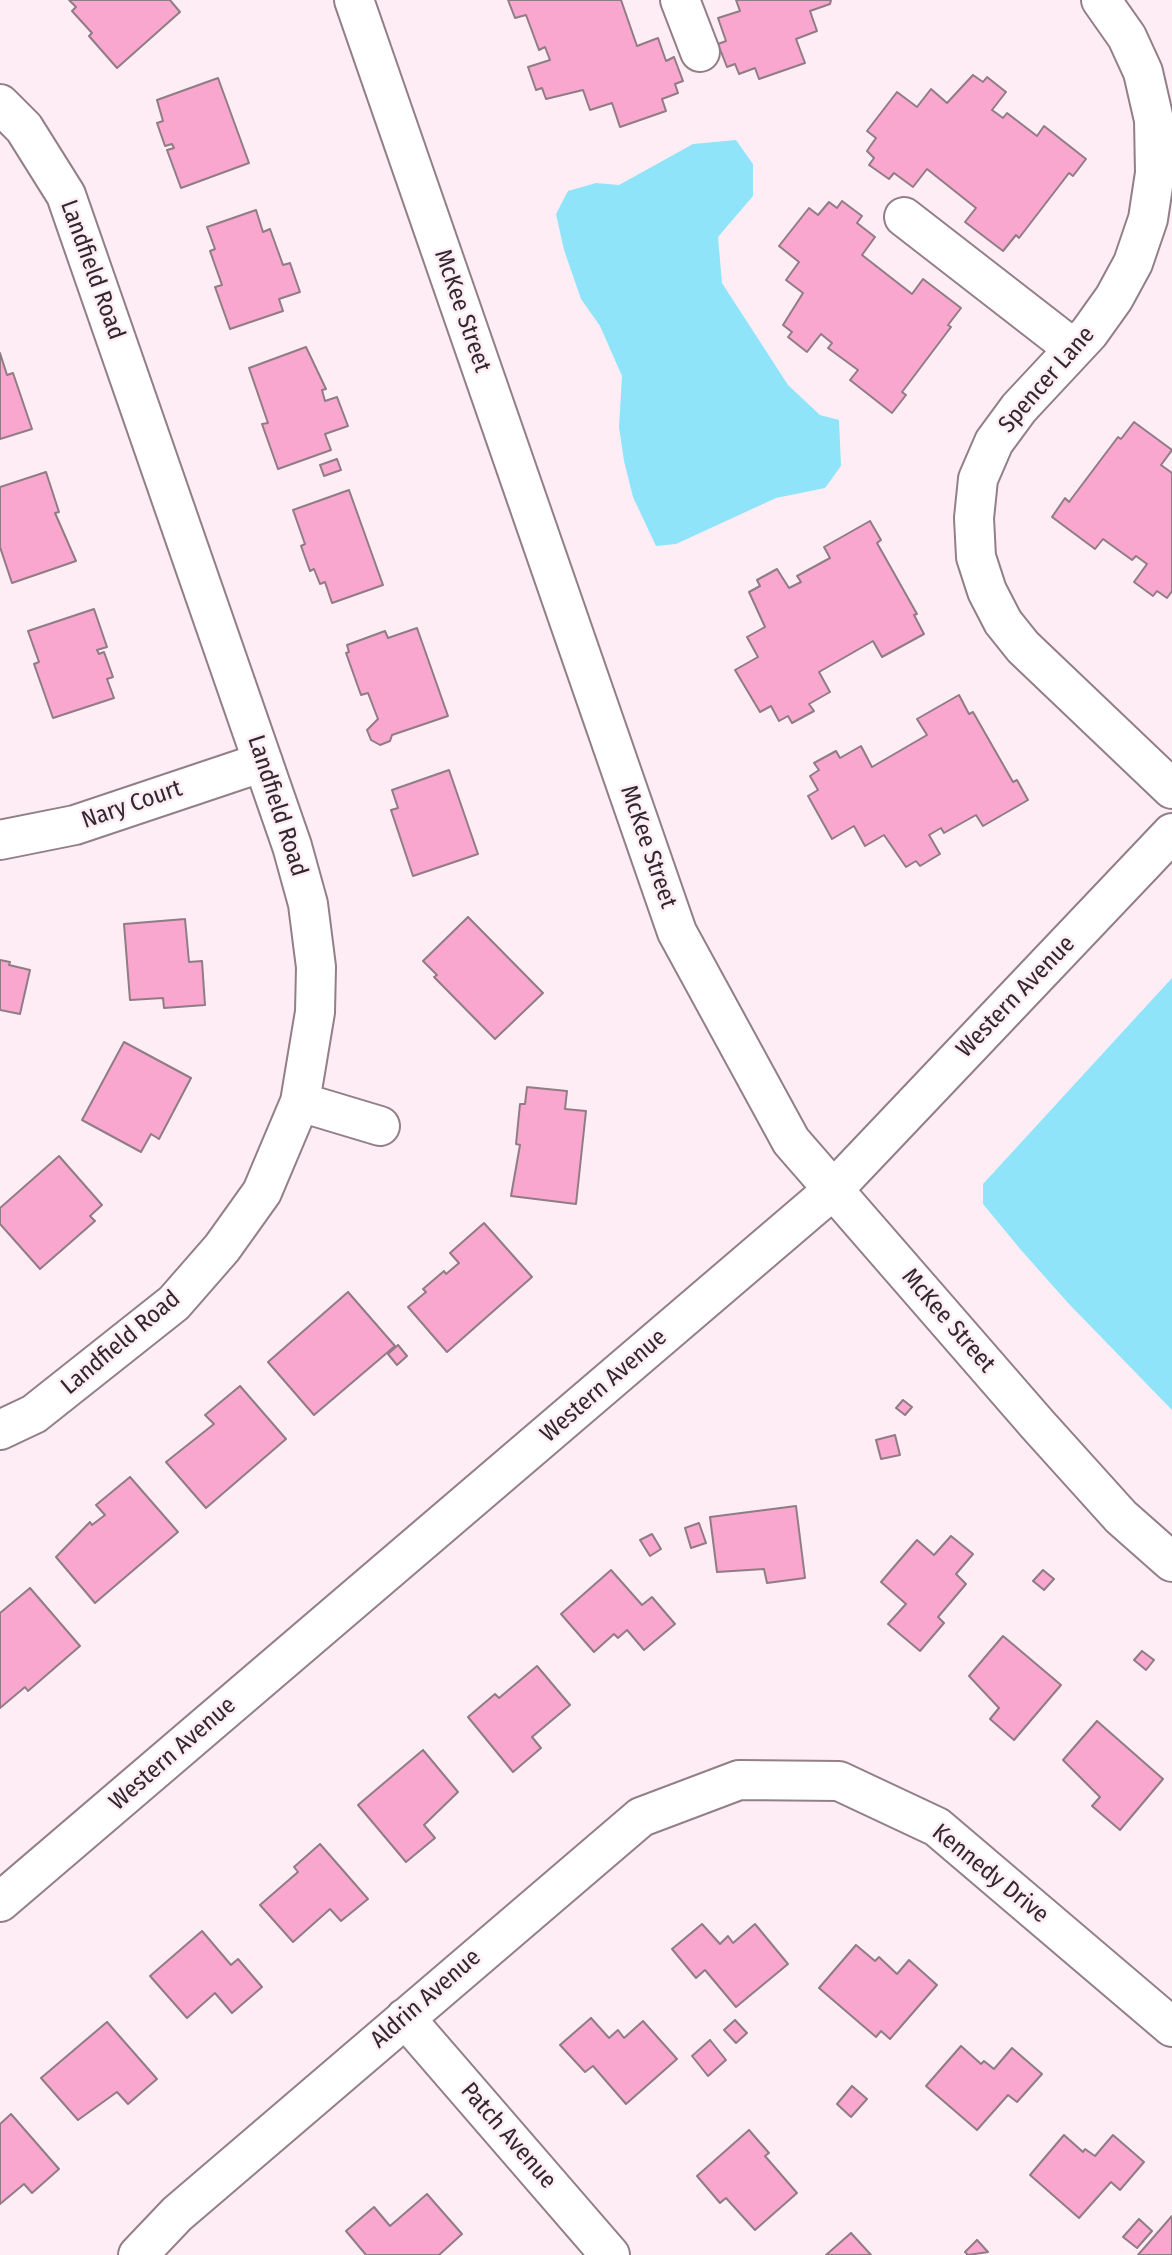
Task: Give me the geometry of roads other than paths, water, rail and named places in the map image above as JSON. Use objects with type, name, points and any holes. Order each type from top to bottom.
[{"type":"street","name":"McKee Street","points":[[355,0],[677,932],[791,1141],[1112,1506],[1172,1562]]},
{"type":"street","points":[[680,0],[700,52]]},
{"type":"street","name":"Spencer Lane","points":[[1101,0],[1127,37],[1143,72],[1154,120],[1155,173],[1148,219],[1133,263],[1114,298],[1074,349],[1019,408],[994,442],[978,479],[974,518],[976,557],[987,591],[1003,622],[1023,648],[1172,789]]},
{"type":"street","name":"Landfield Road","points":[[0,104],[24,128],[66,195],[263,762],[305,892],[316,967],[315,1012],[300,1102],[262,1192],[222,1248],[174,1303],[34,1414],[0,1430]]},
{"type":"street","points":[[904,217],[1074,349]]},
{"type":"street","name":"Nary Court","points":[[0,840],[17,839],[75,825],[263,762]]},
{"type":"street","name":"Western Avenue","points":[[0,1902],[834,1189],[1172,833]]},
{"type":"street","points":[[300,1102],[380,1126]]},
{"type":"street","name":"Aldrin Avenue","points":[[138,2255],[177,2214],[641,1817],[739,1780]]},
{"type":"street","name":"Kennedy Drive","points":[[739,1780],[839,1781],[937,1827],[1172,2027]]},
{"type":"street","name":"Patch Avenue","points":[[405,2018],[610,2255]]},
{"type":"water","points":[[736,140],[753,164],[753,196],[718,237],[722,283],[788,385],[820,415],[839,420],[841,466],[825,488],[776,498],[676,544],[656,546],[633,497],[624,461],[619,427],[622,376],[600,326],[581,299],[564,250],[556,214],[568,191],[596,183],[619,185],[693,144]]},
{"type":"water","points":[[1172,978],[1172,1410],[1069,1304],[1021,1250],[983,1204],[983,1184]]}]
